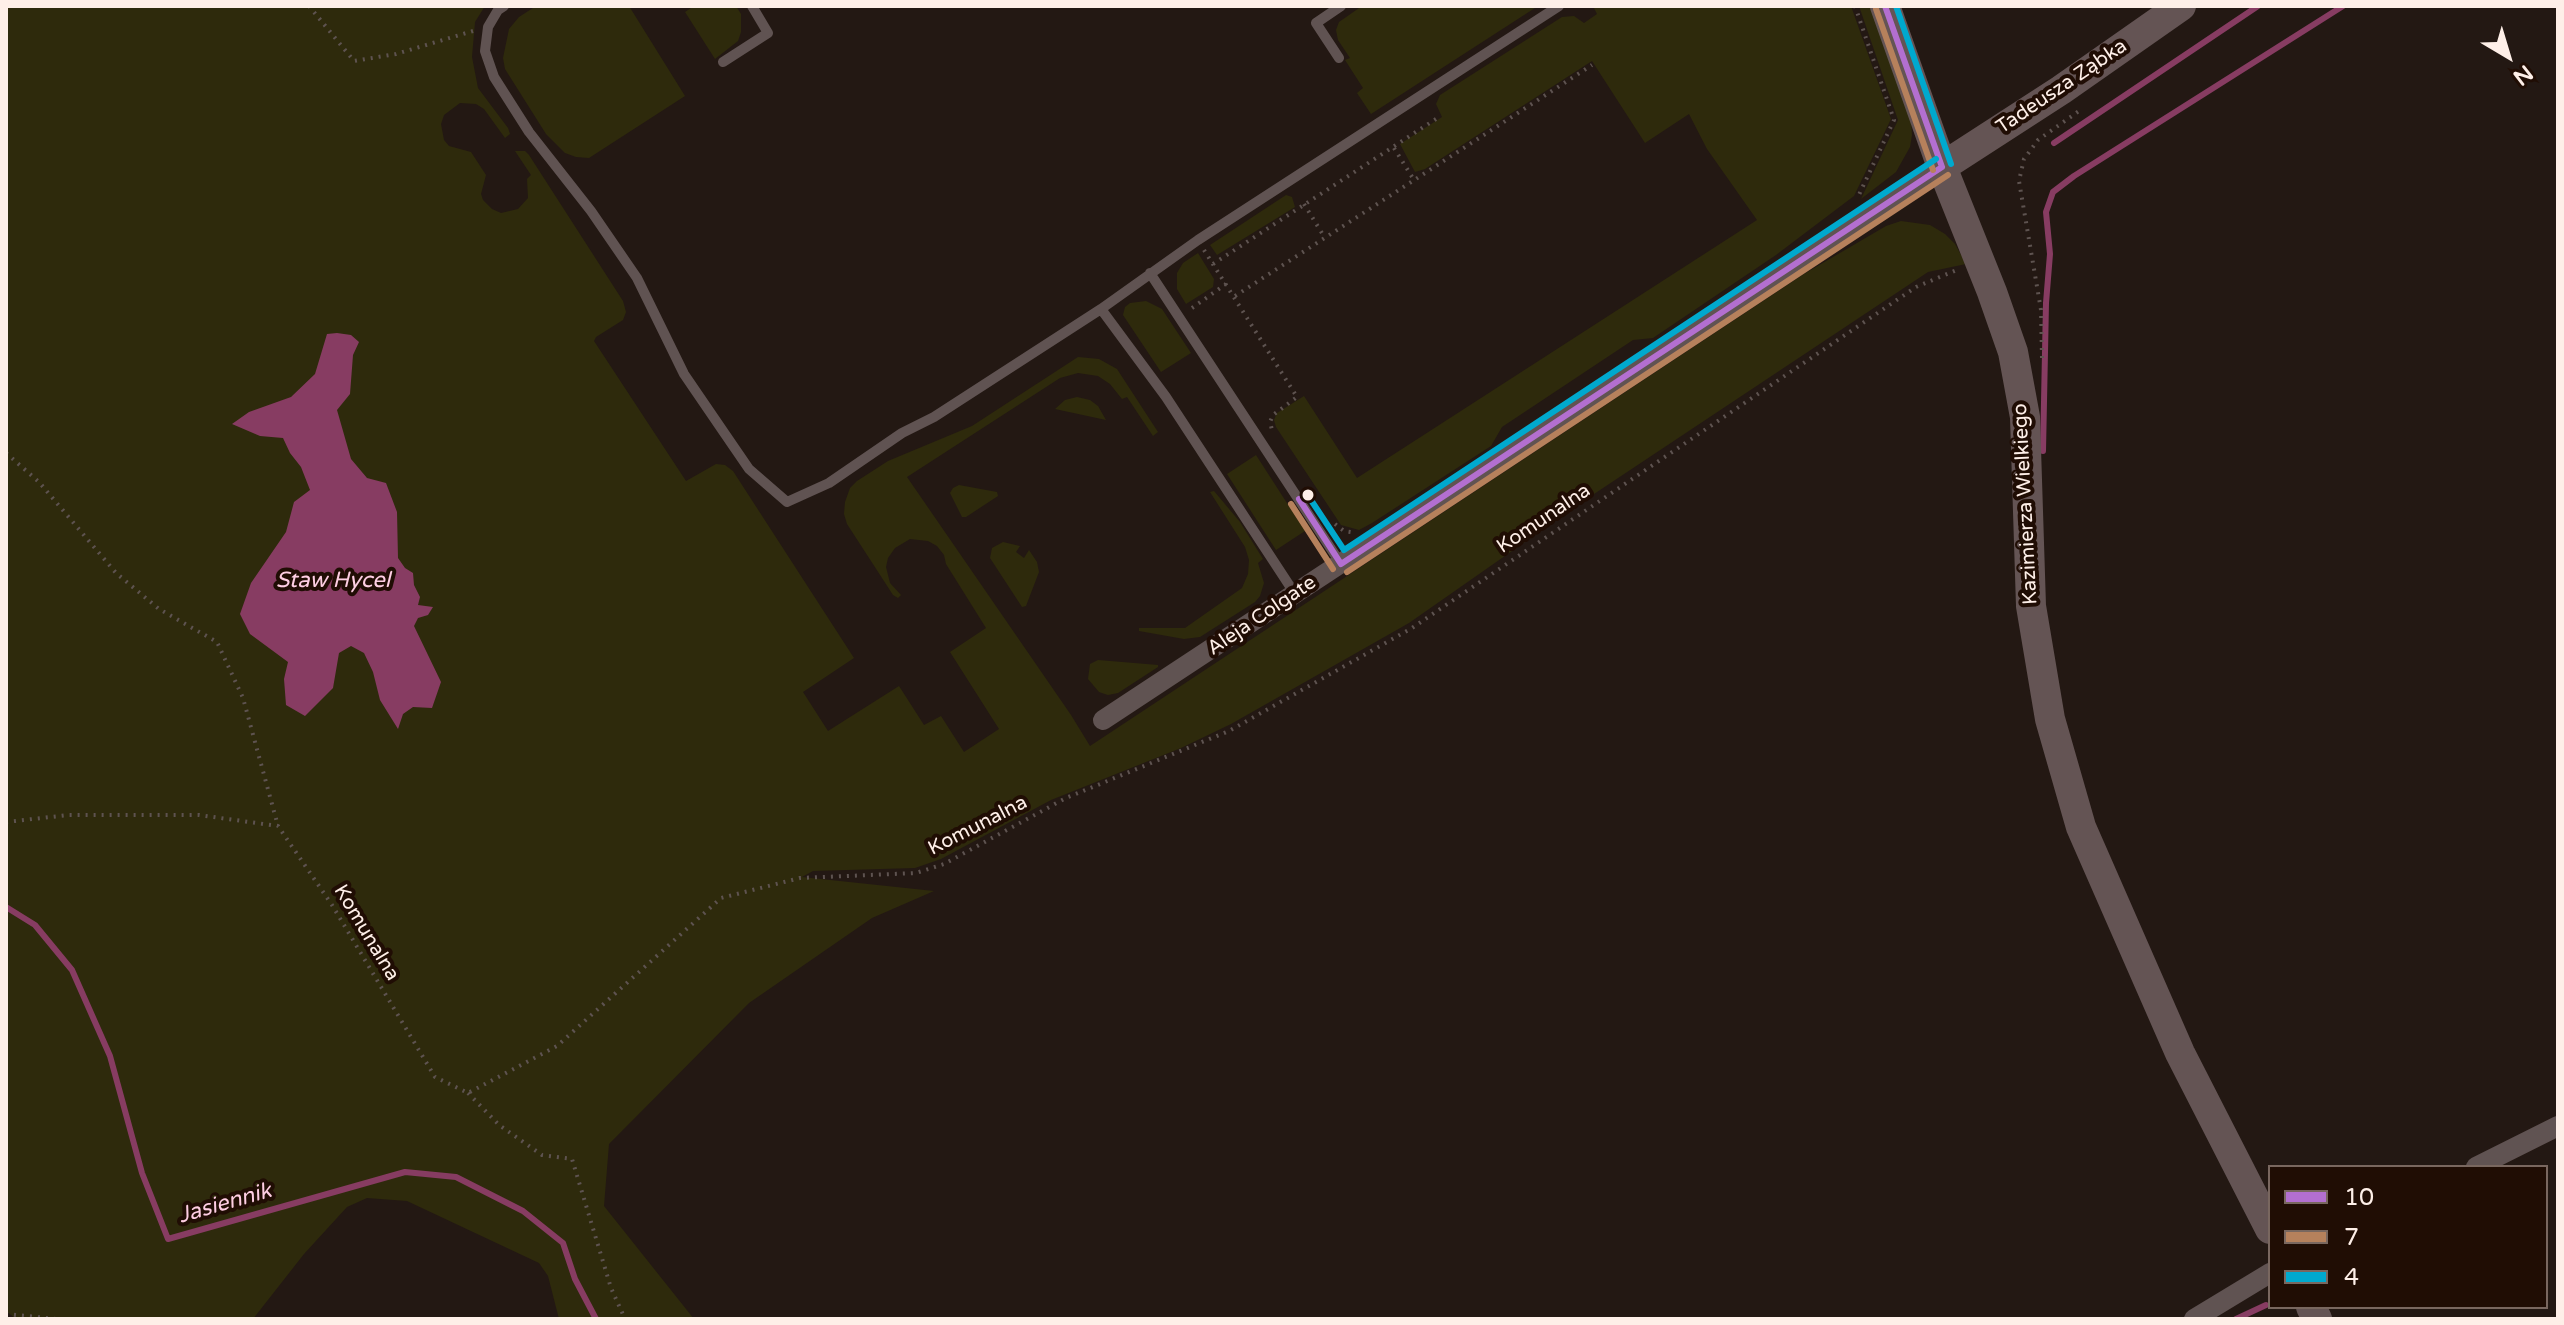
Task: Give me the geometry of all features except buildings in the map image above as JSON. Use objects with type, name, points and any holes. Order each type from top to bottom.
[{"type":"street","name":"Kazimierza Wielkiego","points":[[1885,6],[1942,167],[2013,352],[2025,417],[2031,606],[2050,719],[2081,827],[2180,1053],[2268,1225]]},
{"type":"street","name":"Tadeusza Ząbka","points":[[1942,167],[2061,90],[2181,6]]},
{"type":"street","name":"Aleja Colgate","points":[[1103,720],[1942,167]]},
{"type":"street","points":[[2480,1165],[2558,1126]]},
{"type":"street","points":[[2194,1319],[2268,1274]]},
{"type":"lane","points":[[504,6],[488,27],[485,51],[494,77],[529,132],[591,211],[637,278],[684,374],[749,469],[787,502],[829,483],[1101,309],[1198,240],[1559,6]]},
{"type":"lane","points":[[723,62],[768,33],[752,6]]},
{"type":"lane","points":[[1339,58],[1316,23],[1341,6]]},
{"type":"lane","points":[[1150,273],[1341,564]]},
{"type":"lane","points":[[1101,309],[1166,397],[1295,594]]},
{"type":"path","points":[[309,6],[354,61],[396,54],[488,27]]},
{"type":"path","points":[[1847,207],[1858,198],[1894,120],[1855,6]]},
{"type":"path","points":[[1234,297],[1592,65]]},
{"type":"path","points":[[2042,372],[2041,310],[2019,181],[2024,159],[2038,140],[2089,104]]},
{"type":"path","points":[[1213,264],[1439,117]]},
{"type":"path","points":[[1393,147],[1414,180]]},
{"type":"path","points":[[1304,204],[1325,238]]},
{"type":"path","points":[[1198,240],[1297,397],[1273,415],[1270,422],[1273,432]]},
{"type":"path","name":"Komunalna","points":[[6,453],[39,482],[116,573],[159,609],[217,642],[243,698],[278,826],[332,905],[435,1077],[468,1093],[557,1046],[721,898],[800,878],[916,873],[930,869],[1066,798],[1229,731],[1412,628],[1916,287],[1980,260]]},
{"type":"path","points":[[1180,317],[1226,284]]},
{"type":"path","points":[[1329,518],[1344,531],[1360,533]]},
{"type":"path","points":[[6,822],[69,815],[199,815],[278,826]]},
{"type":"path","points":[[468,1093],[499,1125],[542,1155],[572,1159],[611,1288],[625,1319]]},
{"type":"path","points":[[6,1314],[57,1319]]},
{"type":"shaded area","points":[[6,6],[485,6],[475,22],[472,57],[478,88],[510,134],[505,138],[484,109],[476,104],[460,103],[444,115],[441,124],[444,140],[449,146],[471,152],[486,175],[481,194],[483,200],[501,213],[518,209],[528,198],[527,179],[531,175],[515,151],[525,151],[529,155],[623,301],[626,312],[623,320],[594,341],[686,481],[716,464],[725,465],[733,471],[854,658],[803,692],[828,731],[899,686],[924,725],[941,716],[964,752],[999,729],[950,652],[986,628],[946,564],[944,555],[928,541],[910,539],[895,548],[888,558],[886,567],[890,583],[901,595],[898,598],[893,595],[847,524],[845,502],[850,488],[857,481],[888,461],[972,426],[1078,357],[1099,359],[1117,369],[1158,432],[1153,436],[1127,397],[1122,399],[1110,384],[1098,376],[1078,373],[1060,378],[907,477],[1090,746],[1804,274],[1886,226],[1901,221],[1930,225],[1955,244],[1966,264],[1928,272],[1585,500],[1409,623],[1231,724],[1181,748],[1051,800],[941,859],[915,868],[813,871],[802,877],[934,891],[872,918],[749,1003],[609,1144],[604,1206],[694,1319],[559,1319],[548,1276],[539,1263],[407,1201],[367,1198],[347,1207],[304,1254],[253,1319],[16,1319],[6,1311]]},
{"type":"shaded area","points":[[536,6],[629,6],[685,96],[589,158],[565,153],[546,134],[505,69],[503,58],[509,29],[519,17]]},
{"type":"shaded area","points":[[694,6],[736,6],[741,14],[738,41],[715,59],[685,12]]},
{"type":"shaded area","points":[[1362,6],[1538,6],[1371,114],[1357,93],[1363,88],[1345,60],[1350,58],[1338,40],[1336,30],[1339,22]]},
{"type":"shaded area","points":[[1593,6],[1851,6],[1891,119],[1854,196],[1776,255],[1653,338],[1633,340],[1502,427],[1491,446],[1372,523],[1359,530],[1341,525],[1276,427],[1274,420],[1277,413],[1304,396],[1357,478],[1757,220],[1707,149],[1689,114],[1645,143],[1592,61],[1425,169],[1415,172],[1400,144],[1442,117],[1436,104],[1440,95],[1562,17],[1574,16],[1584,23],[1597,14]]},
{"type":"shaded area","points":[[1859,6],[1871,6],[1911,120],[1912,135],[1910,147],[1896,172],[1861,199],[1898,120]]},
{"type":"shaded area","points":[[1286,195],[1292,197],[1295,207],[1217,255],[1210,245]]},
{"type":"shaded area","points":[[1198,253],[1214,279],[1213,287],[1186,304],[1177,289],[1177,273],[1183,263]]},
{"type":"shaded area","points":[[1146,301],[1162,309],[1191,353],[1161,372],[1123,315],[1130,303]]},
{"type":"shaded area","points":[[1077,397],[1098,406],[1106,420],[1055,409],[1065,400]]},
{"type":"shaded area","points":[[1256,455],[1305,531],[1276,550],[1227,474]]},
{"type":"shaded area","points":[[959,485],[997,492],[998,496],[962,517],[950,493]]},
{"type":"shaded area","points":[[1214,491],[1240,522],[1263,559],[1258,563],[1264,583],[1260,596],[1200,637],[1184,639],[1139,631],[1139,628],[1185,628],[1242,588],[1248,574],[1249,560],[1245,547],[1210,492]]},
{"type":"shaded area","points":[[1003,542],[1020,546],[1016,552],[1024,558],[1029,550],[1037,562],[1039,572],[1026,606],[1022,607],[990,558],[992,548]]},
{"type":"shaded area","points":[[1098,660],[1158,667],[1118,693],[1108,695],[1099,692],[1088,679],[1090,664]]},
{"type":"water","name":"Staw Hycel","points":[[327,334],[351,335],[359,342],[353,355],[350,394],[337,410],[351,459],[367,478],[386,483],[397,512],[398,558],[413,573],[420,597],[418,605],[433,607],[428,615],[418,618],[414,626],[441,682],[432,708],[413,707],[403,714],[398,729],[380,700],[364,653],[351,646],[339,653],[333,688],[305,716],[286,705],[284,679],[288,662],[250,634],[240,614],[251,583],[286,532],[294,502],[310,490],[301,467],[283,438],[260,436],[232,424],[249,412],[291,397],[315,374]]},
{"type":"waterway","points":[[2054,143],[2258,6]]},
{"type":"waterway","points":[[2043,451],[2050,254],[2046,212],[2053,192],[2343,6]]},
{"type":"waterway","name":"Jasiennik","points":[[6,907],[35,925],[72,970],[110,1056],[142,1173],[168,1239],[405,1172],[456,1177],[523,1211],[563,1243],[575,1279],[596,1319]]},
{"type":"waterway","points":[[2236,1319],[2266,1305]]},
{"type":"transit line","name":"10","points":[[1885,6],[1942,167]]},
{"type":"transit line","name":"4","points":[[1896,6],[1951,164]]},
{"type":"transit line","name":"7","points":[[1876,9],[1933,170]]},
{"type":"transit line","name":"4","points":[[1307,494],[1344,550],[1936,159]]},
{"type":"transit line","name":"10","points":[[1341,564],[1942,167]]},
{"type":"transit line","name":"7","points":[[1347,572],[1948,175]]},
{"type":"transit line","name":"10","points":[[1299,499],[1341,564]]},
{"type":"transit line","name":"7","points":[[1291,504],[1333,569]]}]
